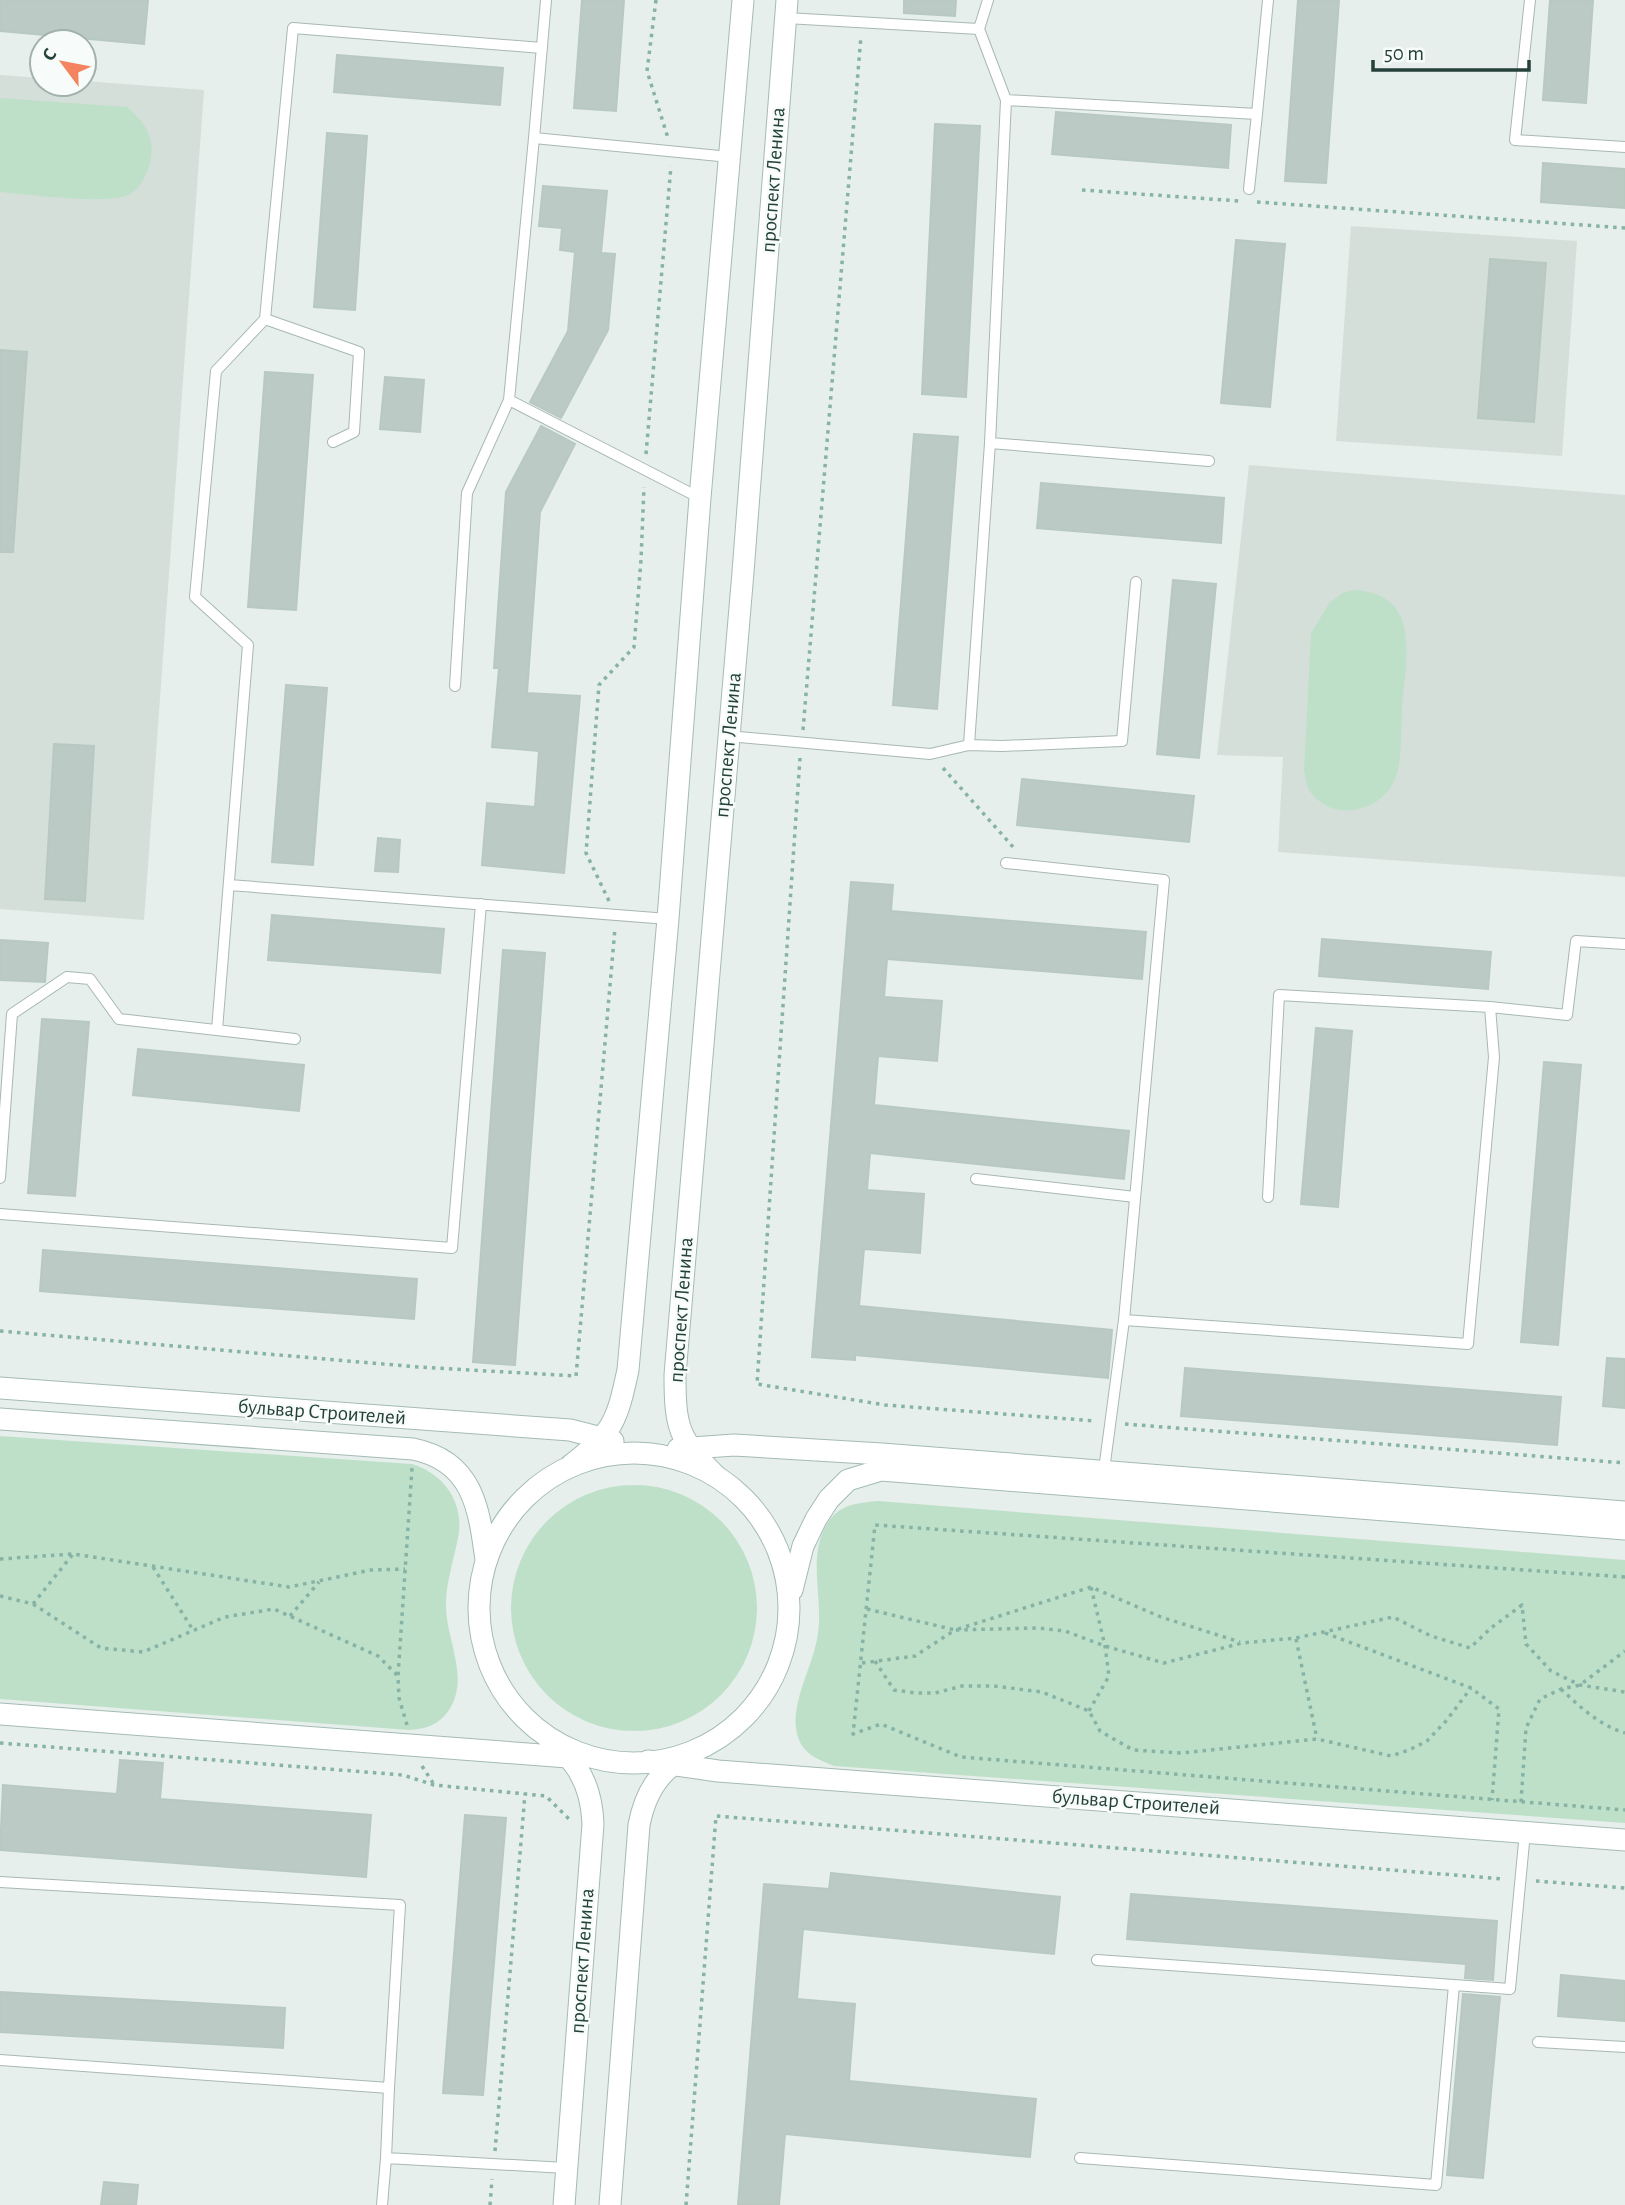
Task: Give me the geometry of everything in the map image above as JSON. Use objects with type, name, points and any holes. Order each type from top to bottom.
[{"type":"main road","name":"проспект Ленина","points":[[571,1465],[603,1437],[620,1411],[628,1370],[668,919],[700,498],[743,0]]},
{"type":"main road","name":"проспект Ленина","points":[[716,1476],[688,1447],[680,1431],[675,1412],[675,1375],[787,9]]},
{"type":"main road","name":"бульвар Строителей","points":[[0,1388],[570,1430],[603,1437],[647,1453]]},
{"type":"main road","name":"бульвар Строителей","points":[[0,1419],[426,1451],[450,1464],[461,1475],[472,1493],[480,1516],[486,1560]]},
{"type":"main road","points":[[486,1560],[497,1535],[511,1514],[529,1494],[571,1465],[605,1456],[734,1445],[1104,1470],[1625,1512]]},
{"type":"main road","points":[[610,2205],[639,1825],[647,1797],[657,1779],[672,1765],[720,1740],[743,1722],[774,1677],[784,1653],[790,1623],[790,1595],[785,1567],[763,1520],[733,1488],[716,1476],[694,1465],[647,1453]]},
{"type":"main road","points":[[790,1595],[803,1546],[816,1519],[830,1499],[848,1480],[881,1470],[1625,1529]]},
{"type":"main road","name":"проспект Ленина","points":[[486,1560],[479,1583],[477,1607],[486,1658],[495,1679],[507,1698],[578,1768],[592,1805],[593,1824],[564,2205]]},
{"type":"main road","points":[[0,1714],[630,1762],[697,1751]]},
{"type":"main road","points":[[543,1734],[576,1751],[601,1759]]},
{"type":"main road","name":"бульвар Строителей","points":[[648,1761],[718,1771],[1625,1840]]},
{"type":"lane","points":[[455,686],[467,493],[509,400],[546,0]]},
{"type":"lane","points":[[969,745],[990,443],[1006,100],[979,29],[988,0]]},
{"type":"lane","points":[[1249,189],[1268,0]]},
{"type":"lane","points":[[1530,0],[1515,140],[1625,147]]},
{"type":"lane","points":[[787,9],[862,22],[979,29]]},
{"type":"lane","points":[[216,1030],[248,645],[195,597],[216,372],[265,319],[293,28],[542,48]]},
{"type":"lane","points":[[1006,100],[1257,114]]},
{"type":"lane","points":[[534,138],[730,157]]},
{"type":"lane","points":[[265,319],[359,352],[354,432],[333,442]]},
{"type":"lane","points":[[509,400],[700,498]]},
{"type":"lane","points":[[990,443],[1209,461]]},
{"type":"lane","points":[[729,736],[930,754],[969,745],[1122,741],[1136,582]]},
{"type":"lane","points":[[1006,863],[1164,880],[1124,1320],[1104,1470]]},
{"type":"lane","points":[[229,885],[668,919]]},
{"type":"lane","points":[[0,1214],[452,1248],[481,904]]},
{"type":"lane","points":[[1268,1197],[1279,995],[1490,1007],[1567,1015],[1576,940],[1625,944]]},
{"type":"lane","points":[[0,1013],[12,1014],[67,977],[90,979],[119,1018],[295,1039]]},
{"type":"lane","points":[[1124,1320],[1468,1344],[1494,1057],[1490,1007]]},
{"type":"lane","points":[[0,1178],[12,1014]]},
{"type":"lane","points":[[976,1179],[1136,1197]]},
{"type":"lane","points":[[1097,1960],[1510,1989],[1525,1832]]},
{"type":"lane","points":[[0,1882],[400,1906],[382,2205]]},
{"type":"lane","points":[[1080,2158],[1436,2185],[1454,1985]]},
{"type":"lane","points":[[1538,2042],[1625,2047]]},
{"type":"lane","points":[[0,2060],[389,2088]]},
{"type":"lane","points":[[386,2158],[566,2168]]},
{"type":"path","points":[[0,1331],[418,1367],[576,1376],[616,915],[586,853],[599,685],[634,647],[645,470],[672,150],[647,71],[656,0]]},
{"type":"path","points":[[862,22],[802,743],[757,1384],[885,1405],[1625,1463]]},
{"type":"path","points":[[1082,190],[1625,228]]},
{"type":"path","points":[[930,754],[1030,866]]},
{"type":"path","points":[[409,1730],[399,1698],[398,1676],[412,1464]]},
{"type":"path","points":[[1625,1577],[875,1525],[853,1734],[881,1724],[961,1756],[1625,1810]]},
{"type":"path","points":[[0,1559],[73,1554],[289,1587],[371,1570],[405,1569]]},
{"type":"path","points":[[33,1604],[73,1554]]},
{"type":"path","points":[[153,1566],[193,1630]]},
{"type":"path","points":[[289,1616],[321,1581]]},
{"type":"path","points":[[862,1663],[915,1656],[955,1630],[1091,1587],[1161,1617],[1242,1643]]},
{"type":"path","points":[[1089,1711],[1109,1676],[1091,1587]]},
{"type":"path","points":[[0,1596],[33,1604],[101,1648],[143,1652],[225,1617],[274,1609],[378,1656],[398,1676]]},
{"type":"path","points":[[867,1609],[955,1630],[1038,1628],[1065,1631],[1164,1663],[1242,1643],[1296,1639],[1393,1617],[1431,1636],[1470,1648],[1522,1605],[1526,1644],[1551,1671],[1580,1685],[1625,1692]]},
{"type":"path","points":[[1323,1633],[1471,1688],[1499,1709],[1492,1800]]},
{"type":"path","points":[[1296,1639],[1317,1739]]},
{"type":"path","points":[[1521,1802],[1526,1728],[1540,1699],[1561,1689],[1580,1685],[1625,1651]]},
{"type":"path","points":[[874,1661],[894,1690],[935,1693],[962,1686],[1020,1688],[1042,1692],[1089,1711],[1100,1731],[1133,1750],[1181,1753],[1317,1739],[1391,1756],[1409,1751],[1427,1741],[1471,1688]]},
{"type":"path","points":[[1561,1689],[1587,1714],[1625,1733]]},
{"type":"path","points":[[0,1743],[403,1775],[434,1785],[546,1796],[573,1823]]},
{"type":"path","points":[[419,1760],[434,1785]]},
{"type":"path","points":[[491,2205],[525,1794]]},
{"type":"path","points":[[686,2205],[716,1816],[1625,1888]]},
{"type":"shaded area","points":[[0,75],[28,77],[28,98],[98,98],[98,82],[204,90],[144,920],[0,909]]},
{"type":"shaded area","points":[[1351,226],[1577,241],[1562,456],[1336,441]]},
{"type":"shaded area","points":[[1249,465],[1625,495],[1625,877],[1278,852],[1283,757],[1217,755]]},
{"type":"green space","points":[[0,98],[127,107],[143,123],[151,143],[151,158],[144,179],[130,194],[105,199],[0,192]]},
{"type":"green space","points":[[1354,590],[1376,594],[1391,604],[1401,617],[1407,651],[1401,750],[1397,773],[1391,786],[1371,805],[1344,810],[1331,808],[1319,801],[1309,790],[1304,770],[1311,633],[1330,602],[1343,593]]},
{"type":"green space","points":[[0,1436],[412,1464],[434,1475],[450,1492],[455,1502],[459,1525],[446,1601],[458,1684],[449,1710],[432,1725],[409,1730],[0,1699]]},
{"type":"green space","points":[[634,1485],[658,1487],[681,1494],[721,1521],[748,1561],[755,1584],[755,1632],[748,1655],[721,1695],[681,1722],[658,1729],[634,1731],[610,1729],[587,1722],[547,1695],[520,1655],[513,1632],[511,1608],[513,1584],[520,1561],[547,1521],[587,1494],[610,1487]]},
{"type":"green space","points":[[878,1501],[1625,1560],[1625,1823],[834,1766],[812,1756],[804,1748],[796,1726],[798,1701],[819,1625],[818,1551],[827,1524],[837,1512],[856,1504]]},
{"type":"building","points":[[0,0],[148,0],[144,44],[98,40],[98,28],[28,28],[28,34],[0,31]]},
{"type":"building","points":[[582,0],[624,0],[616,111],[574,108]]},
{"type":"building","points":[[904,0],[956,0],[955,16],[904,13]]},
{"type":"building","points":[[1298,0],[1339,0],[1326,183],[1285,181]]},
{"type":"building","points":[[1550,0],[1593,0],[1586,103],[1543,100]]},
{"type":"building","points":[[337,55],[503,68],[500,105],[334,92]]},
{"type":"building","points":[[1056,112],[1231,125],[1228,168],[1052,154]]},
{"type":"building","points":[[935,124],[980,126],[966,397],[922,394]]},
{"type":"building","points":[[327,133],[367,136],[355,310],[314,307]]},
{"type":"building","points":[[1543,163],[1625,169],[1625,208],[1541,202]]},
{"type":"building","points":[[543,186],[607,191],[601,253],[615,254],[608,330],[561,418],[530,402],[568,331],[575,252],[560,250],[562,228],[539,226]]},
{"type":"building","points":[[1236,240],[1285,244],[1270,407],[1221,403]]},
{"type":"building","points":[[1490,259],[1546,263],[1534,422],[1478,418]]},
{"type":"building","points":[[0,350],[27,352],[13,552],[0,552]]},
{"type":"building","points":[[265,372],[313,375],[296,610],[248,607]]},
{"type":"building","points":[[385,377],[424,380],[420,432],[380,429]]},
{"type":"building","points":[[541,426],[575,444],[540,512],[527,693],[580,696],[564,873],[482,865],[487,803],[535,807],[539,751],[492,747],[499,668],[494,668],[506,492]]},
{"type":"building","points":[[914,434],[958,437],[937,709],[893,705]]},
{"type":"building","points":[[1041,483],[1224,498],[1221,543],[1037,528]]},
{"type":"building","points":[[1173,580],[1216,584],[1199,758],[1157,754]]},
{"type":"building","points":[[286,685],[327,688],[313,865],[272,862]]},
{"type":"building","points":[[54,744],[94,746],[85,901],[45,899]]},
{"type":"building","points":[[1022,779],[1194,796],[1189,842],[1017,825]]},
{"type":"building","points":[[378,838],[400,840],[398,872],[375,871]]},
{"type":"building","points":[[851,882],[893,885],[891,911],[1146,932],[1142,979],[887,959],[884,997],[942,1001],[937,1061],[878,1056],[874,1105],[1129,1131],[1124,1179],[870,1153],[867,1190],[924,1194],[920,1253],[864,1249],[859,1306],[1112,1330],[1108,1378],[855,1355],[855,1360],[812,1357]]},
{"type":"building","points":[[272,915],[444,929],[440,973],[268,960]]},
{"type":"building","points":[[1322,939],[1491,952],[1488,989],[1319,976]]},
{"type":"building","points":[[0,940],[48,943],[45,982],[0,980]]},
{"type":"building","points":[[503,950],[545,953],[515,1365],[473,1362]]},
{"type":"building","points":[[42,1019],[89,1022],[75,1196],[28,1193]]},
{"type":"building","points":[[1316,1028],[1352,1031],[1338,1207],[1301,1204]]},
{"type":"building","points":[[138,1049],[304,1065],[299,1111],[133,1095]]},
{"type":"building","points":[[1544,1062],[1581,1065],[1558,1345],[1521,1342]]},
{"type":"building","points":[[43,1250],[417,1279],[414,1319],[40,1291]]},
{"type":"building","points":[[1607,1358],[1625,1359],[1625,1408],[1603,1406]]},
{"type":"building","points":[[1185,1368],[1561,1397],[1557,1445],[1181,1416]]},
{"type":"building","points":[[120,1760],[163,1763],[160,1799],[371,1815],[366,1877],[0,1850],[3,1785],[117,1794]]},
{"type":"building","points":[[465,1815],[506,1818],[483,2095],[443,2093]]},
{"type":"building","points":[[831,1873],[1060,1897],[1054,1954],[803,1929],[797,1999],[855,2004],[849,2081],[1036,2099],[1030,2157],[785,2134],[779,2205],[738,2205],[764,1884],[829,1889]]},
{"type":"building","points":[[1131,1894],[1497,1921],[1493,1980],[1465,1978],[1466,1964],[1127,1939]]},
{"type":"building","points":[[1561,1975],[1625,1981],[1625,2021],[1558,2016]]},
{"type":"building","points":[[0,1992],[285,2008],[283,2048],[0,2032]]},
{"type":"building","points":[[1463,1994],[1500,1997],[1483,2178],[1447,2175]]},
{"type":"building","points":[[104,2182],[138,2185],[136,2205],[101,2205]]}]
